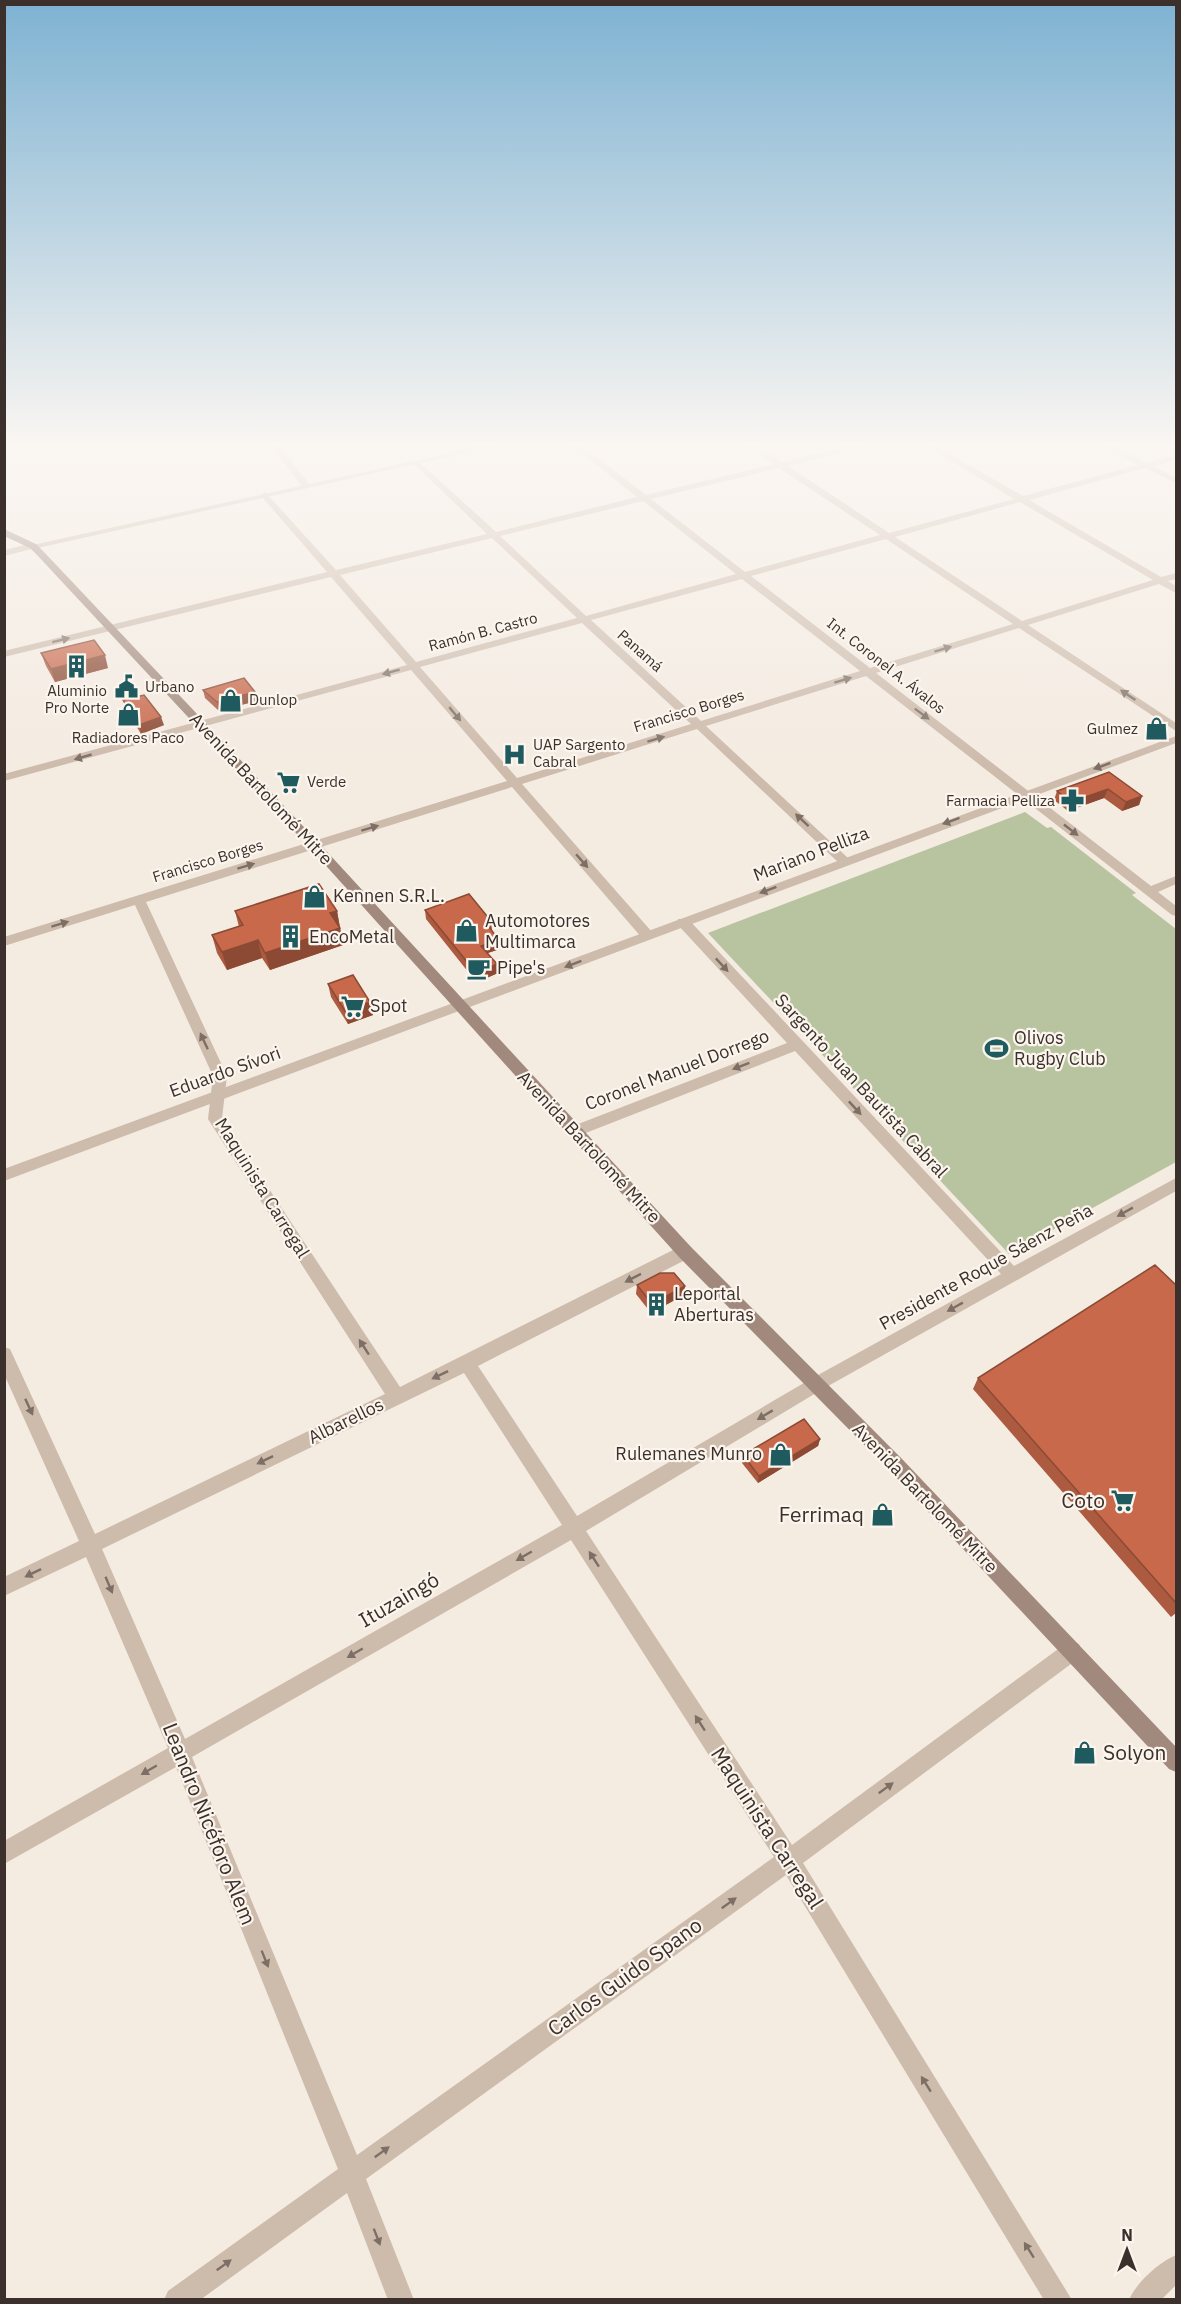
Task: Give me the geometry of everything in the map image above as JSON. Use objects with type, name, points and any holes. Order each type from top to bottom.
[{"type":"main road","name":"Avenida Bartolomé Mitre","points":[[39,553],[314,845],[573,1132],[685,1252],[897,1466],[1176,1759]]},
{"type":"street","points":[[314,553],[647,935]]},
{"type":"street","points":[[4,654],[418,553]]},
{"type":"street","name":"Panamá","points":[[512,553],[701,725],[844,861]]},
{"type":"street","name":"Int. Coronel A. Ávalos","points":[[713,553],[1176,912]]},
{"type":"street","name":"Ramón B. Castro","points":[[4,778],[830,553]]},
{"type":"street","points":[[913,553],[1176,728]]},
{"type":"street","points":[[1113,553],[1176,590]]},
{"type":"street","name":"Francisco Borges","points":[[4,942],[1176,576]]},
{"type":"street","name":"Mariano Pelliza","points":[[460,1007],[844,861],[1176,739]]},
{"type":"street","points":[[1149,891],[1176,880]]},
{"type":"street","name":"Maquinista Carregal","points":[[139,900],[220,1076],[214,1119],[396,1396]]},
{"type":"street","name":"Sargento Juan Bautista Cabral","points":[[683,922],[1012,1275]]},
{"type":"street","name":"Eduardo Sívori","points":[[4,1175],[460,1007]]},
{"type":"street","name":"Coronel Manuel Dorrego","points":[[573,1132],[796,1045]]},
{"type":"street","name":"Presidente Roque Sáenz Peña","points":[[815,1385],[1176,1184]]},
{"type":"street","name":"Albarellos","points":[[4,1587],[467,1363],[685,1252]]},
{"type":"street","name":"Leandro Nicéforo Alem","points":[[4,1354],[92,1545],[180,1753],[352,2173],[400,2300]]},
{"type":"street","name":"Maquinista Carregal","points":[[467,1363],[789,1860],[1059,2300]]},
{"type":"street","name":"Ituzaingó","points":[[4,1852],[574,1528],[815,1385]]},
{"type":"street","name":"Carlos Guido Spano","points":[[177,2300],[789,1860],[1072,1651]]},
{"type":"street","points":[[1142,2300],[1176,2268]]},
{"type":"green space","name":"Olivos Rugby Club","points":[[1025,812],[1047,828],[1051,827],[1136,893],[1132,895],[1176,929],[1176,1162],[1009,1254],[708,933]]},
{"type":"building","points":[[94,640],[105,655],[51,669],[41,653]]},
{"type":"building","points":[[244,678],[255,692],[217,702],[203,690]]},
{"type":"building","points":[[144,695],[161,717],[139,725],[123,700]]},
{"type":"building","points":[[1109,772],[1142,796],[1126,802],[1108,789],[1071,802],[1057,791]]},
{"type":"building","points":[[319,884],[337,911],[330,913],[340,928],[265,953],[258,940],[222,952],[212,935],[243,925],[235,911]]},
{"type":"building","points":[[469,894],[491,921],[486,923],[499,940],[481,946],[497,964],[481,971],[473,969],[425,910]]},
{"type":"building","points":[[353,975],[370,1002],[345,1011],[328,984]]},
{"type":"building","name":"Coto","points":[[1155,1265],[1176,1285],[1176,1603],[978,1378]]},
{"type":"building","points":[[660,1273],[674,1273],[685,1286],[652,1304],[637,1285]]},
{"type":"building","name":"Rulemanes Munro","points":[[804,1419],[820,1439],[759,1476],[743,1455]]},
{"type":"place","name":"Aluminio Pro Norte","points":[[77,667]]},
{"type":"place","name":"Urbano","points":[[127,687]]},
{"type":"place","name":"Dunlop","points":[[231,700]]},
{"type":"place","name":"Radiadores Paco","points":[[128,714]]},
{"type":"place","name":"Gulmez","points":[[1156,729]]},
{"type":"place","name":"UAP Sargento Cabral","points":[[515,754]]},
{"type":"place","name":"Verde","points":[[289,782]]},
{"type":"place","name":"Farmacia Pelliza","points":[[1073,801]]},
{"type":"place","name":"Kennen S.R.L.","points":[[315,896]]},
{"type":"place","name":"Automotores Multimarca","points":[[467,931]]},
{"type":"place","name":"EncoMetal","points":[[291,937]]},
{"type":"place","name":"Pipe's","points":[[479,968]]},
{"type":"place","name":"Spot","points":[[352,1006]]},
{"type":"place","name":"Olivos Rugby Club","points":[[996,1048]]},
{"type":"place","name":"Leportal Aberturas","points":[[656,1304]]},
{"type":"place","name":"Rulemanes Munro","points":[[780,1454]]},
{"type":"place","name":"Coto","points":[[1123,1501]]},
{"type":"place","name":"Ferrimaq","points":[[882,1515]]},
{"type":"place","name":"Solyon","points":[[1085,1753]]}]
